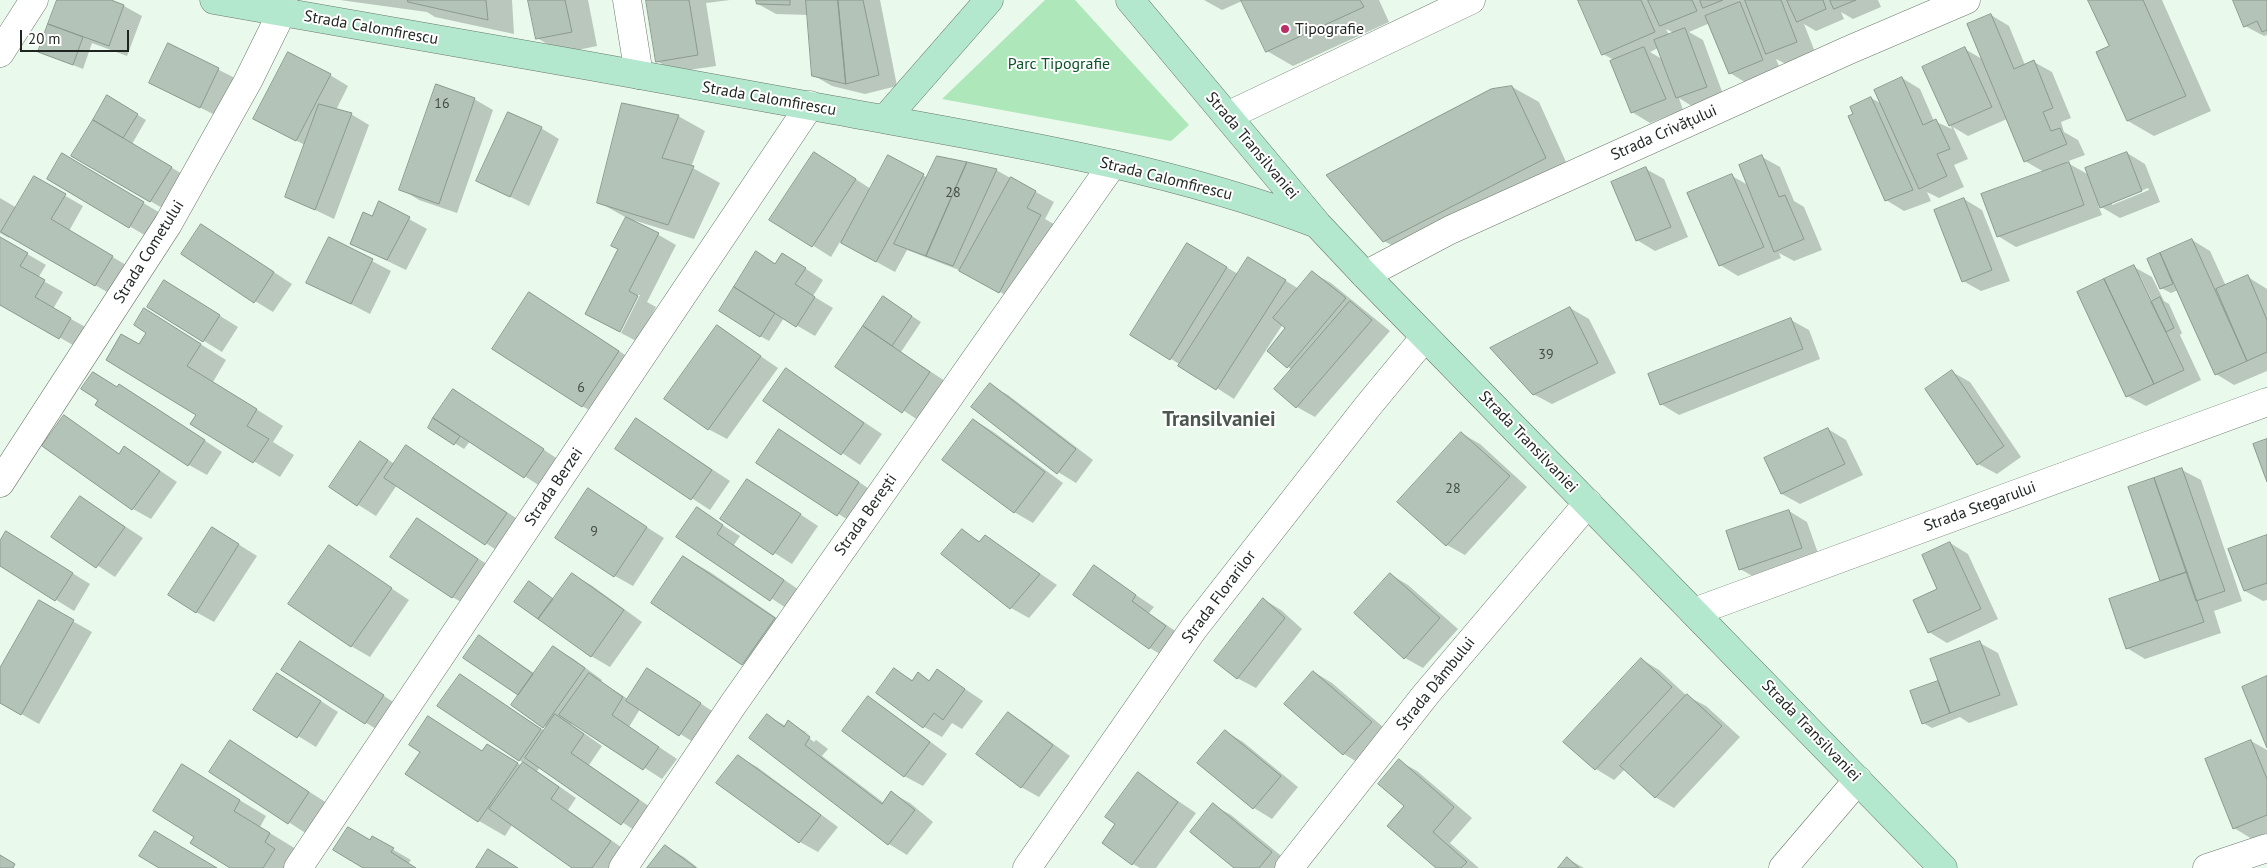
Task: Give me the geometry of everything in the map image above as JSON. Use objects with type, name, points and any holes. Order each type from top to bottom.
[{"type":"main road","name":"Strada Calomfirescu","points":[[214,0],[283,6],[639,76],[885,118],[1112,165],[1234,194],[1318,224]]},
{"type":"main road","points":[[885,118],[989,0]]},
{"type":"main road","name":"Strada Transilvaniei","points":[[1130,0],[1318,224],[1365,275],[1943,868]]},
{"type":"street","points":[[0,53],[34,0]]},
{"type":"street","points":[[627,0],[639,76]]},
{"type":"street","points":[[1227,116],[1471,0]]},
{"type":"street","name":"Strada Crivățului","points":[[1365,275],[1450,230],[1849,50],[1966,0]]},
{"type":"street","name":"Strada Cometului","points":[[0,483],[168,224],[248,81],[283,6]]},
{"type":"street","name":"Strada Berzei","points":[[298,868],[810,105]]},
{"type":"street","name":"Strada Berești","points":[[623,868],[732,706],[1112,165]]},
{"type":"street","name":"Strada Florarilor","points":[[1027,868],[1194,628],[1368,406],[1426,337]]},
{"type":"street","name":"Strada Stegarului","points":[[1694,612],[2267,402]]},
{"type":"street","name":"Strada Dâmbului","points":[[1289,868],[1427,693],[1588,503]]},
{"type":"street","points":[[1784,868],[1858,780]]},
{"type":"street","points":[[2207,868],[2267,848]]},
{"type":"green space","name":"Parc Tipografie","points":[[1045,0],[1075,0],[1189,125],[1171,141],[942,99]]},
{"type":"building","points":[[57,0],[111,0],[124,5],[109,46],[48,24]]},
{"type":"building","points":[[408,0],[486,0],[488,20],[408,2]]},
{"type":"building","points":[[528,0],[565,0],[572,32],[536,39]]},
{"type":"building","points":[[646,0],[689,0],[698,55],[656,62]]},
{"type":"building","points":[[756,0],[790,0],[790,5],[757,4]]},
{"type":"building","points":[[806,0],[838,0],[846,84],[812,76]]},
{"type":"building","points":[[838,0],[863,0],[879,75],[846,84]]},
{"type":"building","name":"Tipografie","points":[[1241,0],[1360,0],[1364,7],[1266,52]]},
{"type":"building","points":[[1578,0],[1641,0],[1655,32],[1602,55]]},
{"type":"building","points":[[1648,0],[1692,0],[1697,11],[1660,26]]},
{"type":"building","points":[[1700,0],[1723,0],[1703,8]]},
{"type":"building","points":[[1745,0],[1781,0],[1797,42],[1766,54]]},
{"type":"building","points":[[1787,0],[1823,0],[1826,9],[1797,22]]},
{"type":"building","points":[[1830,0],[1856,0],[1834,9]]},
{"type":"building","points":[[2088,0],[2143,0],[2186,96],[2127,121],[2096,52],[2109,46]]},
{"type":"building","points":[[2233,0],[2267,0],[2267,30],[2262,32],[2257,21],[2244,27]]},
{"type":"building","points":[[1740,2],[1763,60],[1729,74],[1705,16]]},
{"type":"building","points":[[1991,14],[2014,69],[2034,60],[2053,108],[2043,112],[2051,131],[2060,128],[2067,144],[2024,162],[1967,24]]},
{"type":"building","points":[[48,24],[83,37],[73,65],[38,52]]},
{"type":"building","points":[[1685,28],[1707,87],[1676,98],[1654,40]]},
{"type":"building","points":[[168,43],[219,68],[200,108],[149,83]]},
{"type":"building","points":[[1644,47],[1666,99],[1631,113],[1610,61]]},
{"type":"building","points":[[1965,47],[1992,107],[1949,126],[1922,67]]},
{"type":"building","points":[[288,52],[331,74],[296,141],[253,119]]},
{"type":"building","points":[[1902,77],[1923,125],[1936,119],[1950,149],[1937,154],[1947,176],[1919,189],[1874,90]]},
{"type":"building","points":[[436,84],[475,98],[439,204],[399,190]]},
{"type":"building","points":[[1512,86],[1546,158],[1383,242],[1326,175],[1491,89]]},
{"type":"building","points":[[107,95],[138,114],[123,138],[93,120]]},
{"type":"building","points":[[1871,97],[1913,190],[1885,201],[1848,116],[1853,114],[1850,107]]},
{"type":"building","points":[[622,103],[679,115],[662,158],[694,166],[668,225],[597,203]]},
{"type":"building","points":[[319,104],[352,113],[315,210],[285,197]]},
{"type":"building","points":[[508,112],[542,127],[510,197],[476,181]]},
{"type":"building","points":[[93,120],[172,167],[150,202],[71,156]]},
{"type":"building","points":[[814,152],[856,179],[812,247],[769,220]]},
{"type":"building","points":[[2127,152],[2142,191],[2100,208],[2085,168]]},
{"type":"building","points":[[62,153],[144,202],[129,228],[47,179]]},
{"type":"building","points":[[888,155],[924,174],[876,262],[841,243]]},
{"type":"building","points":[[1762,155],[1779,197],[1785,195],[1804,239],[1774,252],[1739,165]]},
{"type":"building","points":[[937,156],[967,162],[926,256],[894,244]]},
{"type":"building","points":[[967,162],[997,169],[953,266],[926,256]]},
{"type":"building","points":[[2069,162],[2084,205],[1997,237],[1981,194]]},
{"type":"building","points":[[1646,167],[1671,227],[1636,241],[1611,182]]},
{"type":"building","points":[[1732,174],[1764,247],[1719,266],[1687,193]]},
{"type":"building","points":[[34,176],[66,194],[51,219],[113,256],[95,286],[1,232]]},
{"type":"building","points":[[1011,177],[1036,191],[1027,208],[1041,215],[999,293],[959,271]]},
{"type":"building","points":[[1964,198],[1992,270],[1962,282],[1934,210]]},
{"type":"building","points":[[379,201],[410,217],[387,260],[350,244],[363,212],[372,216]]},
{"type":"building","points":[[626,217],[659,233],[629,291],[638,296],[620,332],[585,314],[618,249],[611,246]]},
{"type":"building","points":[[201,224],[274,272],[254,303],[181,254]]},
{"type":"building","points":[[0,237],[28,253],[20,266],[45,280],[35,297],[71,318],[59,339],[0,305]]},
{"type":"building","points":[[329,237],[373,259],[351,304],[306,283]]},
{"type":"building","points":[[2192,239],[2247,361],[2215,375],[2160,253]]},
{"type":"building","points":[[1187,243],[1227,267],[1170,360],[1130,335]]},
{"type":"building","points":[[756,251],[775,264],[782,253],[806,268],[795,284],[815,297],[796,327],[734,287]]},
{"type":"building","points":[[2160,253],[2173,284],[2160,289],[2147,259]]},
{"type":"building","points":[[1248,257],[1286,280],[1216,390],[1178,366]]},
{"type":"building","points":[[2134,265],[2184,370],[2154,384],[2104,279]]},
{"type":"building","points":[[1312,271],[1346,298],[1287,368],[1267,351],[1285,328],[1273,318]]},
{"type":"building","points":[[2248,275],[2267,320],[2267,352],[2247,361],[2216,289]]},
{"type":"building","points":[[2104,279],[2154,384],[2126,397],[2077,292]]},
{"type":"building","points":[[164,280],[220,315],[203,342],[147,307]]},
{"type":"building","points":[[734,287],[775,313],[760,337],[719,311]]},
{"type":"building","points":[[529,292],[619,351],[582,407],[492,349]]},
{"type":"building","points":[[883,296],[912,316],[892,346],[863,326]]},
{"type":"building","points":[[2160,297],[2174,328],[2166,332],[2151,302]]},
{"type":"building","points":[[1350,301],[1372,320],[1296,408],[1274,389]]},
{"type":"building","points":[[1570,307],[1598,363],[1533,395],[1490,348]]},
{"type":"building","points":[[144,308],[201,344],[187,366],[257,409],[247,426],[269,439],[253,463],[190,424],[196,415],[106,360],[121,334],[139,344],[146,333],[134,325]]},
{"type":"building","points":[[1791,318],[1803,349],[1660,405],[1648,374]]},
{"type":"building","points":[[717,325],[761,356],[708,430],[664,399]]},
{"type":"building","points":[[863,326],[930,372],[902,413],[835,367]]},
{"type":"building","points":[[786,368],[864,423],[841,455],[763,401]]},
{"type":"building","points":[[1952,370],[2004,446],[1977,465],[1925,389]]},
{"type":"building","points":[[93,372],[117,387],[119,384],[205,440],[188,466],[95,405],[98,400],[81,389]]},
{"type":"building","points":[[990,383],[1076,449],[1057,474],[971,407]]},
{"type":"building","points":[[453,389],[544,449],[524,478],[433,418]]},
{"type":"building","points":[[64,415],[119,454],[124,446],[160,471],[132,510],[42,446]]},
{"type":"building","points":[[433,418],[460,436],[454,445],[428,428]]},
{"type":"building","points":[[636,418],[712,470],[691,500],[615,449]]},
{"type":"building","points":[[973,419],[1045,472],[1014,513],[942,460]]},
{"type":"building","points":[[1828,428],[1845,464],[1781,494],[1764,458]]},
{"type":"building","points":[[779,429],[859,482],[837,516],[756,463]]},
{"type":"building","points":[[1461,432],[1510,476],[1446,546],[1397,502]]},
{"type":"building","points":[[2267,439],[2267,482],[2253,444]]},
{"type":"building","points":[[360,441],[388,460],[357,506],[329,487]]},
{"type":"building","points":[[406,445],[507,513],[485,545],[384,478]]},
{"type":"building","points":[[2182,468],[2225,591],[2196,601],[2154,478]]},
{"type":"building","points":[[2154,478],[2187,572],[2160,581],[2128,487]]},
{"type":"building","points":[[747,479],[801,514],[773,555],[720,519]]},
{"type":"building","points":[[588,488],[647,527],[614,577],[555,538]]},
{"type":"building","points":[[80,496],[125,527],[96,568],[51,537]]},
{"type":"building","points":[[697,507],[723,525],[717,534],[784,580],[770,601],[676,537]]},
{"type":"building","points":[[1789,510],[1802,548],[1739,570],[1726,531]]},
{"type":"building","points":[[417,518],[478,559],[452,598],[390,557]]},
{"type":"building","points":[[212,527],[239,544],[196,613],[168,595]]},
{"type":"building","points":[[962,529],[979,542],[985,535],[1040,574],[1010,609],[941,554]]},
{"type":"building","points":[[6,531],[73,573],[55,601],[0,566],[0,541]]},
{"type":"building","points":[[2267,535],[2267,583],[2244,591],[2228,549]]},
{"type":"building","points":[[1950,542],[1981,609],[1928,633],[1913,600],[1937,589],[1922,555]]},
{"type":"building","points":[[329,545],[392,588],[351,647],[288,604]]},
{"type":"building","points":[[683,556],[775,618],[742,665],[651,603]]},
{"type":"building","points":[[1094,565],[1136,595],[1132,601],[1166,626],[1149,649],[1073,595]]},
{"type":"building","points":[[2187,572],[2204,622],[2126,649],[2109,599]]},
{"type":"building","points":[[572,573],[624,610],[591,657],[538,619]]},
{"type":"building","points":[[1390,573],[1440,618],[1404,659],[1354,613]]},
{"type":"building","points":[[529,581],[553,599],[538,619],[514,602]]},
{"type":"building","points":[[1263,598],[1285,618],[1237,679],[1214,661]]},
{"type":"building","points":[[39,600],[74,620],[21,715],[0,703],[0,668]]},
{"type":"building","points":[[479,635],[533,674],[518,695],[463,658]]},
{"type":"building","points":[[300,641],[384,695],[365,724],[281,670]]},
{"type":"building","points":[[1980,641],[2000,695],[1950,713],[1930,659]]},
{"type":"building","points":[[553,646],[585,668],[543,728],[511,705]]},
{"type":"building","points":[[1641,658],[1672,687],[1595,770],[1563,742]]},
{"type":"building","points":[[647,668],[701,703],[679,736],[626,701]]},
{"type":"building","points":[[894,668],[912,681],[918,672],[929,681],[937,669],[965,689],[943,720],[934,713],[923,728],[876,693]]},
{"type":"building","points":[[1313,671],[1372,722],[1343,755],[1284,704]]},
{"type":"building","points":[[277,673],[321,701],[297,738],[253,710]]},
{"type":"building","points":[[589,673],[623,697],[612,715],[659,747],[643,770],[559,715]]},
{"type":"building","points":[[460,674],[541,729],[519,761],[437,706]]},
{"type":"building","points":[[2267,676],[2267,748],[2242,687]]},
{"type":"building","points":[[1938,681],[1950,713],[1922,724],[1910,691]]},
{"type":"building","points":[[1687,694],[1722,726],[1655,798],[1620,766]]},
{"type":"building","points":[[868,696],[930,742],[904,777],[842,731]]},
{"type":"building","points":[[1008,712],[1053,745],[1021,788],[976,754]]},
{"type":"building","points":[[555,714],[584,734],[571,753],[639,800],[621,825],[525,758]]},
{"type":"building","points":[[767,714],[784,727],[788,720],[810,737],[805,745],[882,804],[891,791],[915,810],[888,845],[749,738]]},
{"type":"building","points":[[428,716],[482,751],[487,744],[518,763],[478,822],[405,774],[420,752],[409,745]]},
{"type":"building","points":[[1225,730],[1281,776],[1253,809],[1197,763]]},
{"type":"building","points":[[230,740],[309,792],[288,824],[209,772]]},
{"type":"building","points":[[2251,740],[2267,779],[2267,815],[2233,829],[2205,759]]},
{"type":"building","points":[[738,755],[821,815],[799,843],[716,783]]},
{"type":"building","points":[[1399,759],[1454,807],[1433,832],[1467,862],[1461,868],[1436,868],[1387,826],[1404,806],[1378,784]]},
{"type":"building","points":[[523,762],[559,787],[551,799],[611,841],[592,868],[572,868],[489,809]]},
{"type":"building","points":[[182,764],[240,800],[234,811],[270,833],[265,842],[275,849],[263,868],[230,868],[190,843],[194,837],[153,811]]},
{"type":"building","points":[[1138,772],[1178,802],[1132,865],[1102,843],[1115,824],[1105,817]]},
{"type":"building","points":[[1213,803],[1272,852],[1259,868],[1234,868],[1190,832]]},
{"type":"building","points":[[348,827],[370,840],[372,836],[394,848],[391,852],[416,868],[363,868],[333,850]]},
{"type":"building","points":[[155,831],[217,868],[159,868],[139,856]]},
{"type":"building","points":[[665,845],[696,868],[647,868]]},
{"type":"building","points":[[488,849],[518,868],[476,868]]},
{"type":"building","points":[[0,855],[15,864],[13,868],[0,868]]},
{"type":"building","points":[[1567,857],[1579,868],[1558,868]]},
{"type":"place","name":"Tipografie","points":[[1285,29]]},
{"type":"district","name":"Transilvaniei","points":[[1219,420]]}]
